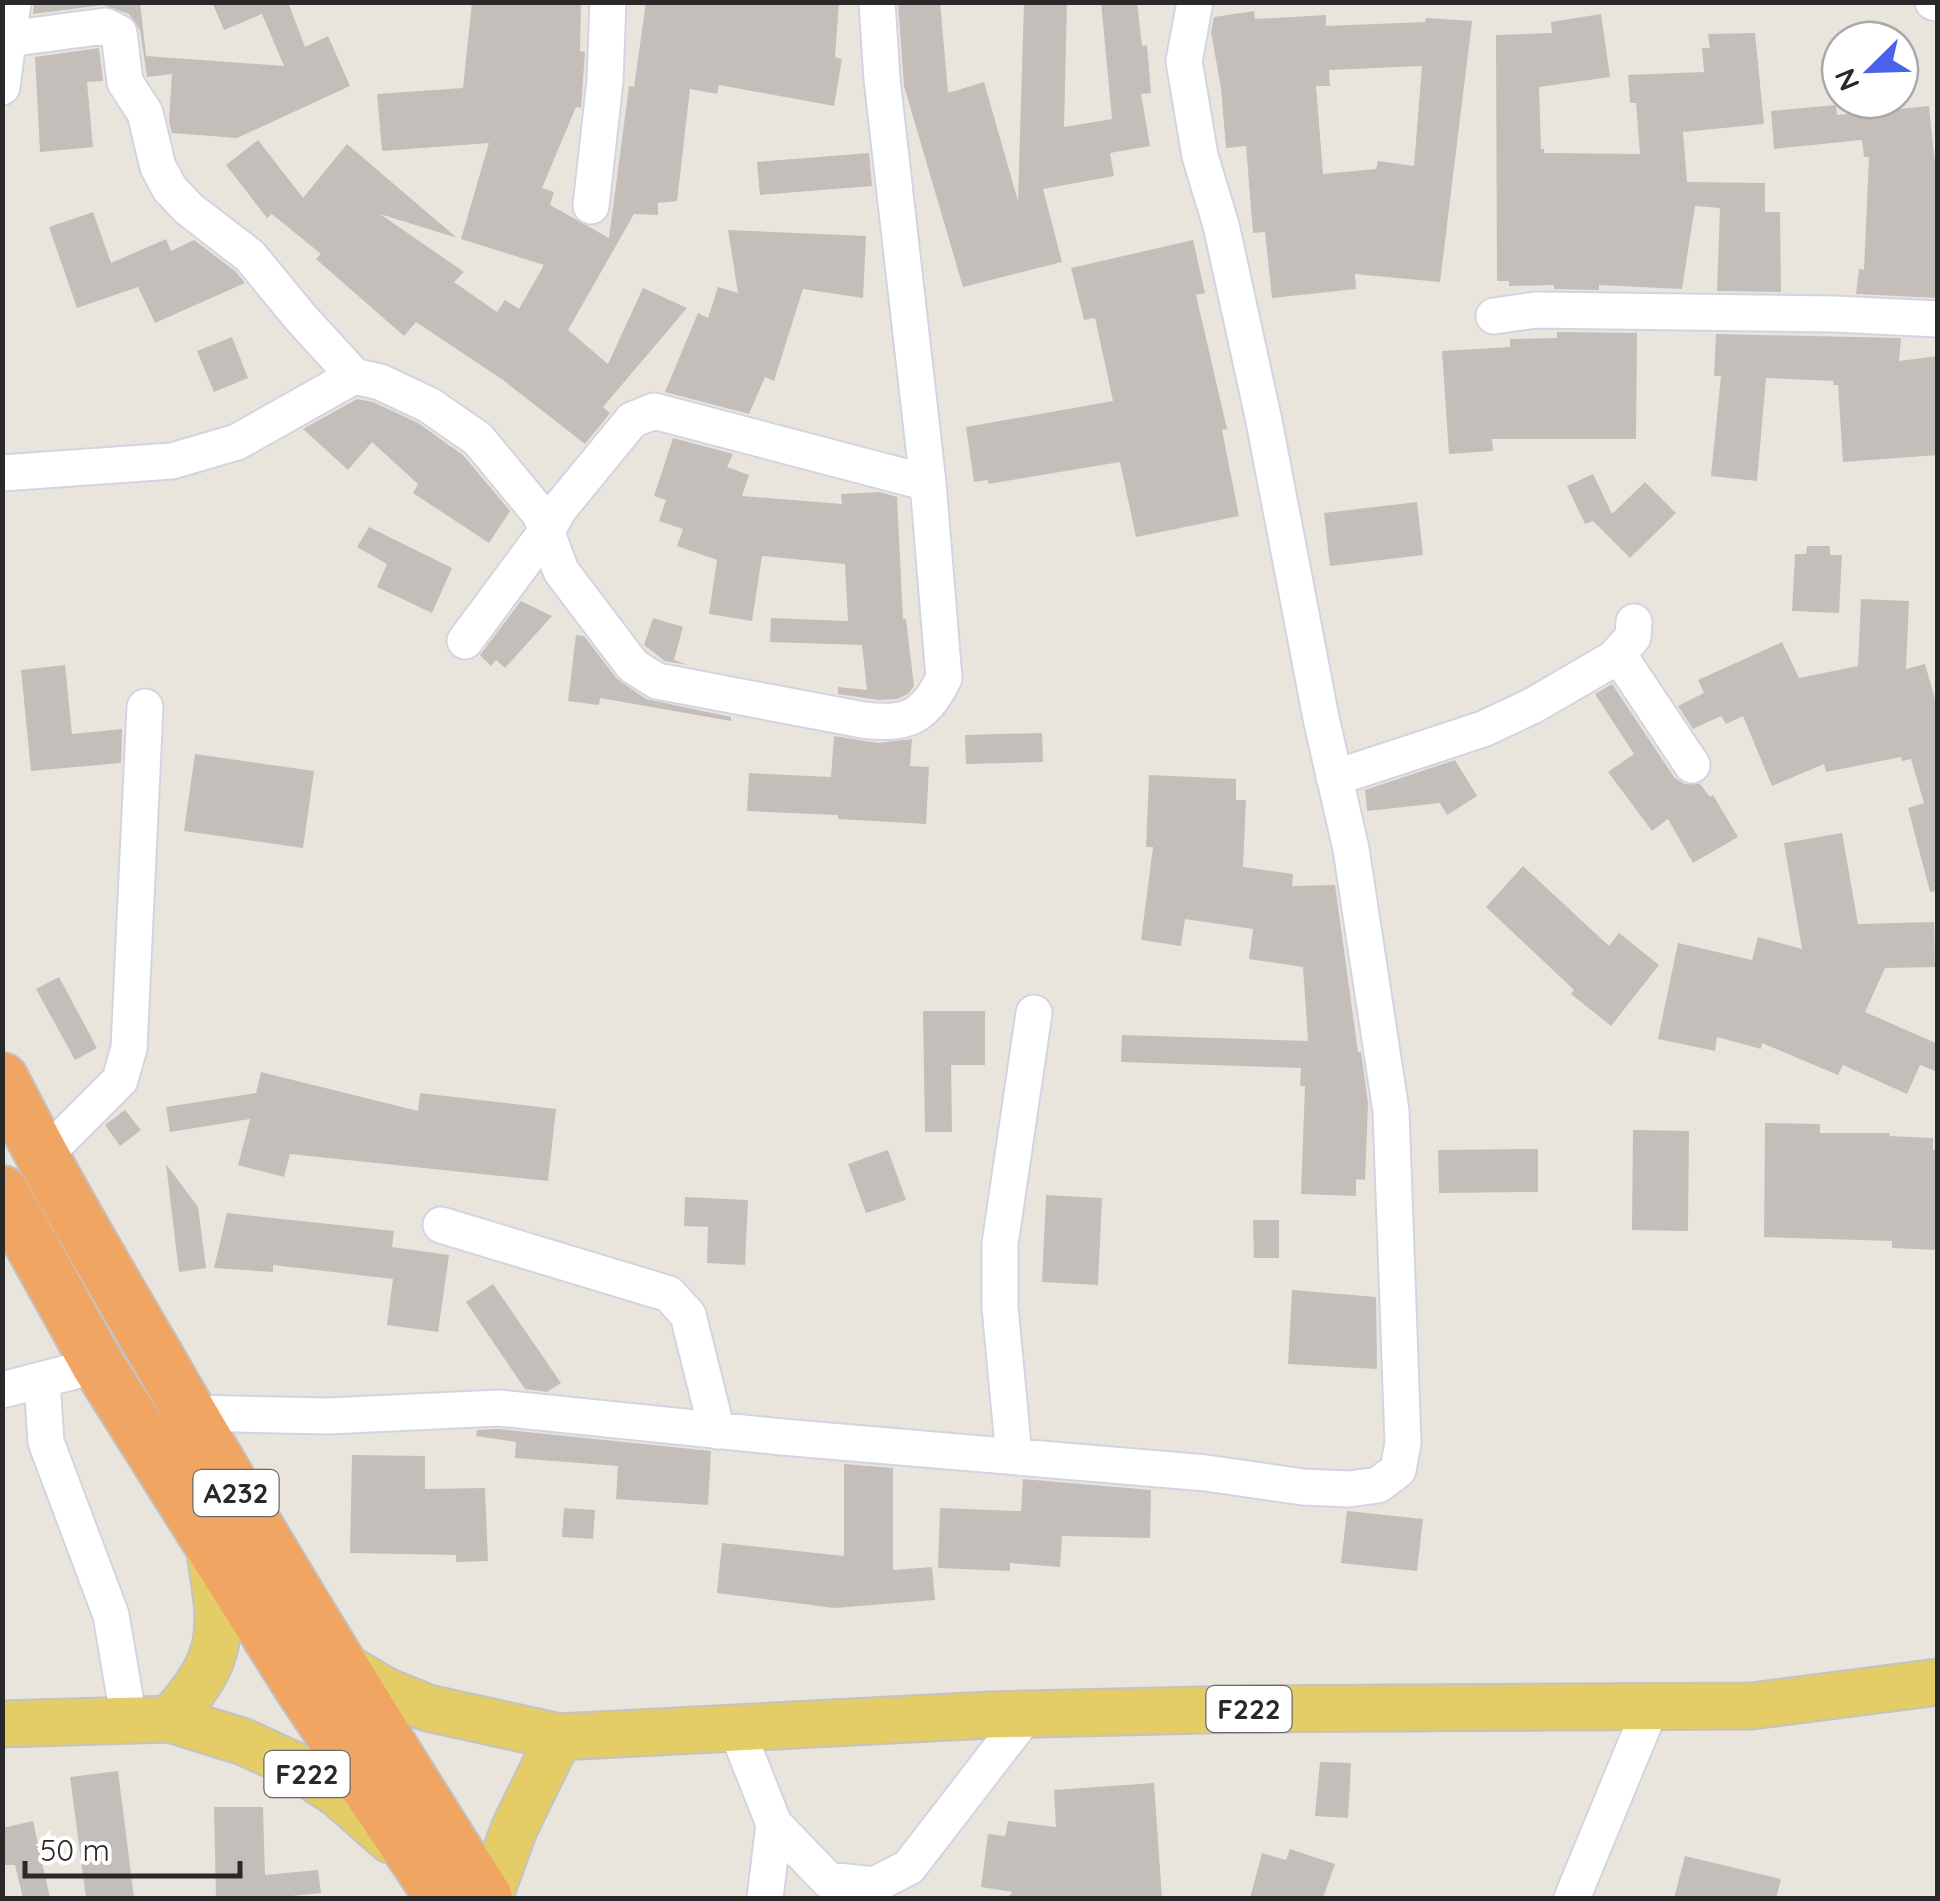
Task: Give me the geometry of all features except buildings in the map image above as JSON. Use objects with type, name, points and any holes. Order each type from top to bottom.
[{"type":"highway","name":"A232","points":[[2,1078],[42,1158],[336,1662],[487,1898]]},
{"type":"highway","name":"A232","points":[[2,1192],[98,1365],[432,1883]]},
{"type":"main road","points":[[150,1720],[199,1688],[214,1658],[220,1620],[208,1540]]},
{"type":"main road","name":"F222","points":[[336,1662],[386,1691],[428,1708],[559,1737],[1027,1714],[1266,1708],[1752,1706],[1938,1682]]},
{"type":"main road","name":"F222","points":[[2,1724],[150,1720],[244,1742],[294,1765],[338,1794],[432,1883]]},
{"type":"main road","points":[[487,1898],[514,1829],[559,1737]]},
{"type":"street","points":[[2,86],[13,2]]},
{"type":"street","points":[[591,206],[605,81],[608,2]]},
{"type":"street","points":[[8,39],[105,26],[119,34],[125,82],[144,113],[158,167],[170,189],[189,209],[250,256],[354,376],[380,382],[429,405],[478,439],[540,514],[561,571],[633,666],[657,681],[892,723],[908,721],[921,710],[944,678],[928,483],[882,80],[877,2]]},
{"type":"street","points":[[189,1413],[328,1416],[499,1408],[1206,1473],[1302,1488],[1378,1485],[1398,1470],[1403,1443],[1392,1111],[1351,849],[1264,422],[1220,225],[1200,156],[1184,60],[1195,2]]},
{"type":"street","points":[[1494,316],[1536,310],[1938,319]]},
{"type":"street","points":[[2,473],[172,461],[237,442],[354,376]]},
{"type":"street","points":[[464,641],[559,509],[632,420],[654,411],[928,483]]},
{"type":"street","points":[[1334,778],[1483,729],[1532,706],[1618,654],[1633,637],[1634,622]]},
{"type":"street","points":[[1618,654],[1692,765]]},
{"type":"street","points":[[42,1158],[120,1080],[130,1048],[145,708]]},
{"type":"street","points":[[1014,1456],[1000,1308],[1000,1244],[1034,1013]]},
{"type":"street","points":[[441,1225],[670,1294],[688,1315],[717,1430]]},
{"type":"street","points":[[2,1390],[98,1365]]},
{"type":"street","points":[[42,1381],[46,1442],[150,1720]]},
{"type":"street","points":[[1572,1898],[1651,1707]]},
{"type":"street","points":[[736,1728],[774,1824],[828,1880],[908,1883],[1027,1714]]},
{"type":"street","points":[[765,1898],[774,1824]]}]
